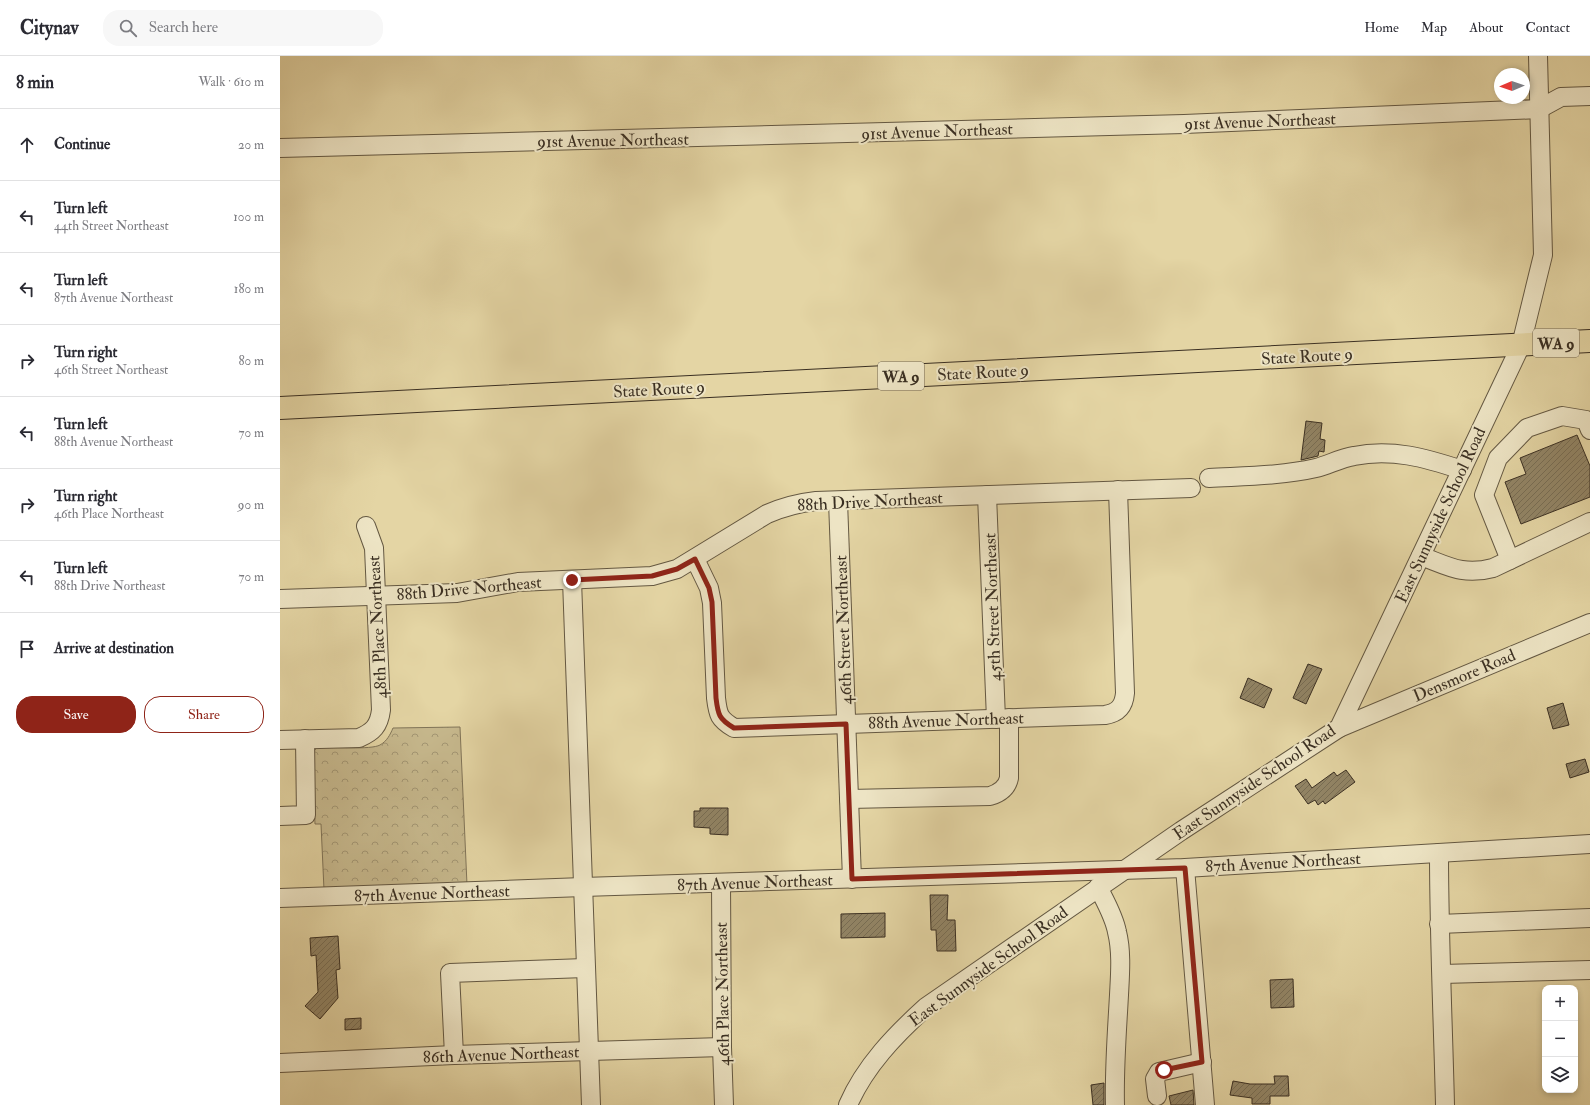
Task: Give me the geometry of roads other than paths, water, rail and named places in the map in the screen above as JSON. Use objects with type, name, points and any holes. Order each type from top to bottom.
[{"type":"main road","name":"State Route 9","points":[[280,408],[1590,341]]},
{"type":"street","name":"East Sunnyside School Road","points":[[848,1105],[867,1070],[900,1030],[926,1007],[1098,887],[1339,728],[1521,344],[1543,255],[1538,56]]},
{"type":"street","name":"91st Avenue Northeast","points":[[280,148],[1184,124],[1539,109],[1561,97],[1590,96]]},
{"type":"street","points":[[1510,560],[1484,495],[1498,458],[1527,428],[1562,416],[1586,420],[1590,430]]},
{"type":"street","points":[[1209,478],[1263,475],[1315,468],[1354,456],[1379,452],[1402,453],[1433,460],[1462,470]]},
{"type":"street","name":"88th Drive Northeast","points":[[280,600],[457,593],[518,582],[652,576],[677,569],[767,514],[797,503],[1191,488]]},
{"type":"street","name":"88th Avenue Northeast","points":[[695,559],[709,588],[712,602],[718,714],[724,722],[734,728],[1112,714],[1120,709],[1124,701],[1125,693],[1118,490]]},
{"type":"street","name":"45th Street Northeast","points":[[849,799],[990,796],[997,794],[1008,784],[1009,778],[1003,718],[988,495]]},
{"type":"street","name":"46th Street Northeast","points":[[838,501],[852,879]]},
{"type":"street","points":[[1421,556],[1462,571],[1480,572],[1493,568],[1590,522]]},
{"type":"street","name":"48th Place Northeast","points":[[305,739],[359,738],[370,733],[376,728],[380,720],[381,710],[374,548],[366,526]]},
{"type":"street","points":[[572,580],[591,1105]]},
{"type":"street","name":"Densmore Road","points":[[1339,728],[1590,623]]},
{"type":"street","points":[[280,740],[305,739],[306,815],[280,816]]},
{"type":"street","name":"87th Avenue Northeast","points":[[280,898],[1185,868],[1590,844]]},
{"type":"street","points":[[1438,853],[1445,1105]]},
{"type":"street","points":[[1185,868],[1205,1105]]},
{"type":"street","name":"46th Place Northeast","points":[[721,883],[722,1047],[724,1105]]},
{"type":"street","points":[[1098,887],[1116,925],[1120,950],[1120,982],[1114,1076],[1115,1105]]},
{"type":"street","points":[[1439,924],[1590,918]]},
{"type":"street","points":[[454,1055],[450,973],[586,968]]},
{"type":"street","points":[[1442,974],[1590,970]]},
{"type":"street","name":"86th Avenue Northeast","points":[[280,1063],[454,1055],[722,1047]]},
{"type":"street","points":[[1157,1096],[1155,1079],[1159,1072],[1202,1062]]}]
